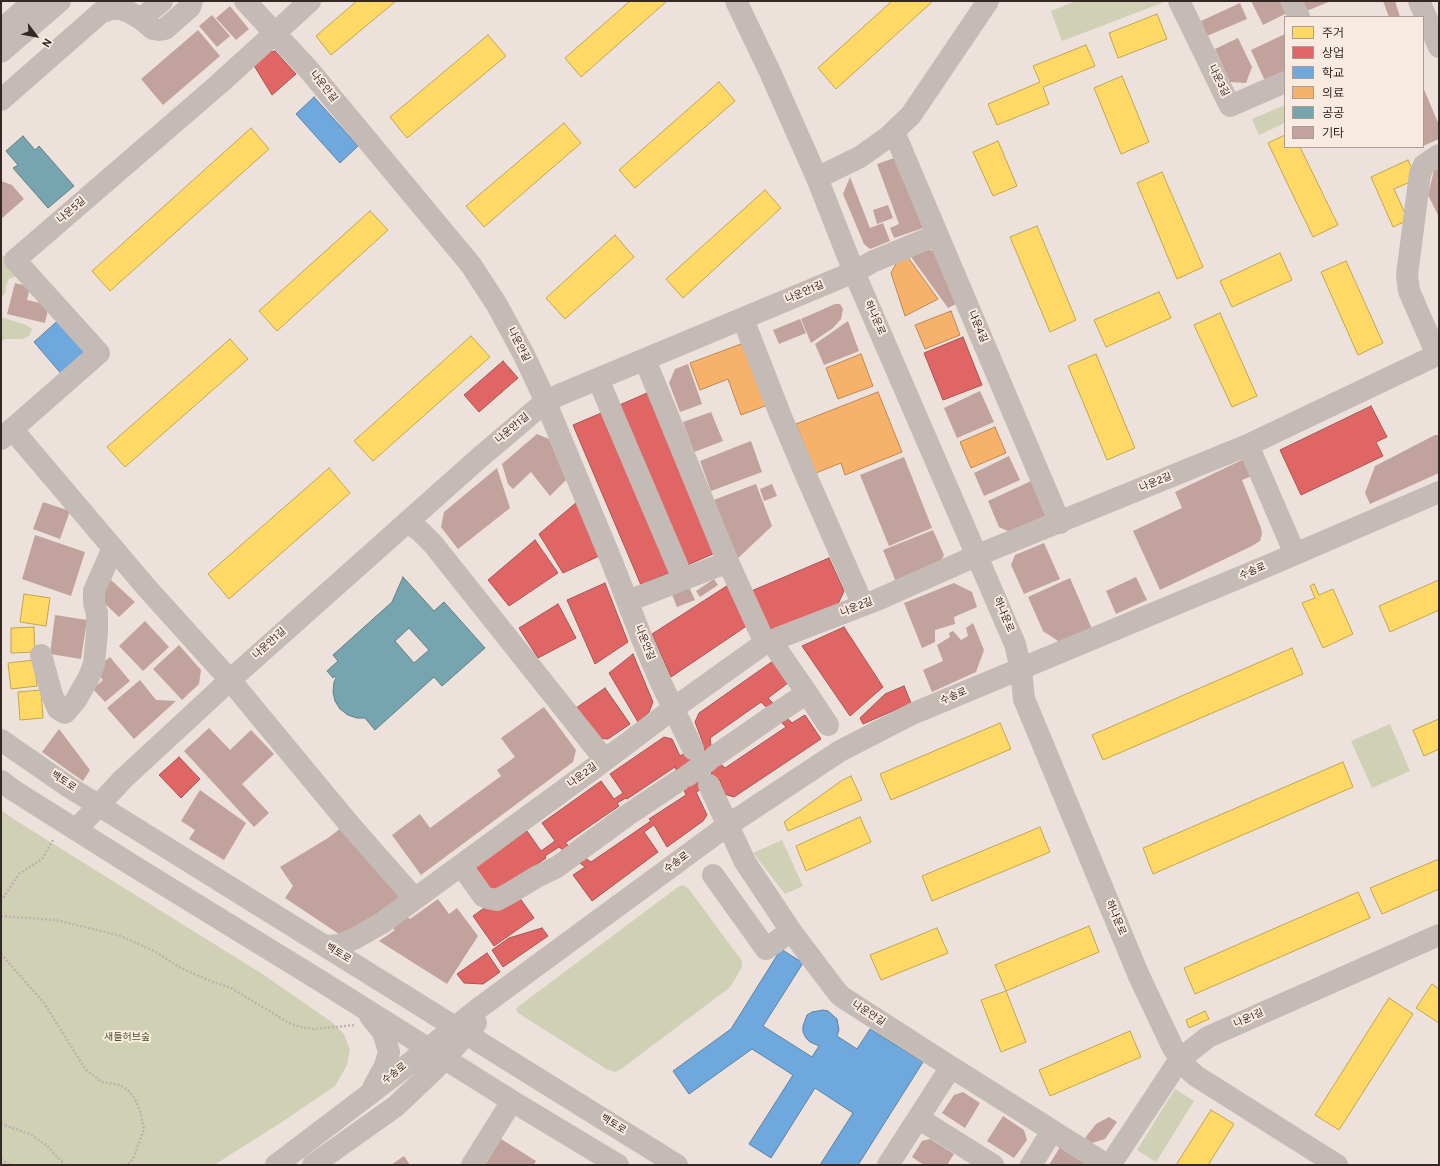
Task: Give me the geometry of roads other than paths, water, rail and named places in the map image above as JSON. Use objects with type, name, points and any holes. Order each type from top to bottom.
[{"type":"street","points":[[1,30],[34,1]]},
{"type":"street","points":[[1,52],[60,1]]},
{"type":"street","points":[[141,19],[162,1]]},
{"type":"street","points":[[102,5],[111,10],[120,9],[129,12],[141,19],[153,29],[159,30],[165,29],[190,7],[192,1]]},
{"type":"street","name":"나운안길","points":[[245,1],[309,70],[471,265],[497,305],[524,355],[545,402],[628,601],[642,639],[700,768],[745,862],[791,931],[842,997],[1108,1165]]},
{"type":"street","name":"나운5길","points":[[6,434],[99,353],[15,260],[219,84],[310,1]]},
{"type":"street","name":"하나운로","points":[[736,1],[767,65],[817,178],[854,272],[978,555],[1015,644],[1021,668],[1024,699],[1139,976],[1173,1048],[1187,1068],[1196,1076],[1337,1165]]},
{"type":"street","points":[[817,178],[860,157],[888,137],[911,115],[988,1]]},
{"type":"street","name":"나운3길","points":[[1180,1],[1230,106],[1284,82]]},
{"type":"street","points":[[1291,1],[1298,16]]},
{"type":"street","points":[[1419,1],[1423,16]]},
{"type":"street","points":[[1,80],[102,5]]},
{"type":"street","points":[[1,100],[102,5]]},
{"type":"street","points":[[1425,22],[1439,47]]},
{"type":"street","name":"나운4길","points":[[894,132],[1060,523]]},
{"type":"street","points":[[1438,355],[1408,291],[1407,275],[1420,174],[1424,165],[1439,155]]},
{"type":"street","name":"나운안1길","points":[[76,830],[122,780],[230,680],[478,459],[545,402],[854,272],[937,235]]},
{"type":"street","points":[[743,319],[792,443],[863,605]]},
{"type":"street","name":"나운2길","points":[[325,946],[338,945],[354,939],[382,923],[674,708],[768,642],[863,605],[978,555],[1060,523],[1248,445],[1438,355]]},
{"type":"street","points":[[645,360],[728,562],[768,642],[807,693],[828,724]]},
{"type":"street","points":[[598,379],[683,579]]},
{"type":"street","points":[[6,434],[113,548],[230,680],[346,820],[415,899]]},
{"type":"street","points":[[1248,445],[1295,554]]},
{"type":"street","name":"수송로","points":[[276,1165],[353,1107],[436,1053],[513,983],[728,825],[840,751],[912,714],[1295,554],[1439,492]]},
{"type":"street","points":[[407,522],[420,531],[433,544],[605,760]]},
{"type":"street","points":[[41,655],[52,695],[58,709],[65,713],[83,689],[94,664],[97,626],[94,591],[113,548]]},
{"type":"street","points":[[628,601],[728,562]]},
{"type":"street","points":[[461,865],[484,896],[497,900],[538,876],[557,867],[629,814],[700,768],[807,693]]},
{"type":"street","name":"백토로","points":[[1,740],[69,787],[676,1165]]},
{"type":"street","points":[[1,781],[383,1032],[389,1052],[385,1066],[374,1086],[353,1107]]},
{"type":"street","points":[[713,876],[766,949],[791,931]]},
{"type":"street","name":"나운1길","points":[[1108,1165],[1180,1059],[1208,1037],[1439,935]]},
{"type":"street","points":[[359,1016],[436,1053],[618,1165]]},
{"type":"street","name":"수송로","points":[[313,1165],[396,1106],[418,1087],[436,1053]]},
{"type":"street","points":[[888,1165],[951,1067]]},
{"type":"street","points":[[472,1165],[512,1101]]},
{"type":"street","points":[[918,1118],[993,1165]]},
{"type":"street","points":[[1031,1165],[1052,1131]]},
{"type":"park label","name":"새들허브숲","points":[[127,1038]]}]
